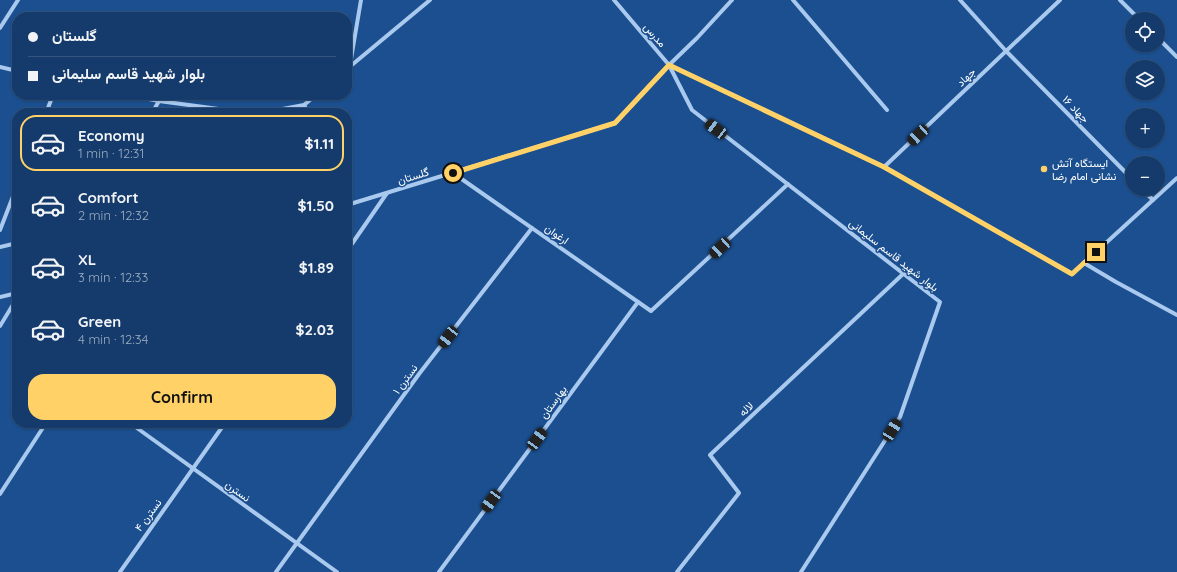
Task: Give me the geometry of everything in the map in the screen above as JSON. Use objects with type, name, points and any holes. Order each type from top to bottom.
[{"type":"street","points":[[0,28],[18,0]]},
{"type":"street","points":[[352,50],[361,0]]},
{"type":"street","points":[[352,65],[430,0]]},
{"type":"street","name":"مدرس","points":[[614,0],[669,65],[884,167],[1072,274],[1084,263]]},
{"type":"street","name":"گلستان","points":[[352,203],[615,123],[669,65],[698,38],[732,0]]},
{"type":"street","points":[[793,0],[887,110]]},
{"type":"street","name":"جهاد ۱۶","points":[[960,0],[1006,51],[1125,172]]},
{"type":"street","name":"جهاد","points":[[884,167],[1060,0]]},
{"type":"street","points":[[1120,0],[1132,12]]},
{"type":"street","points":[[1165,45],[1177,57]]},
{"type":"street","name":"بلوار شهید قاسم سلیمانی","points":[[669,65],[692,110],[940,302],[900,417],[801,572]]},
{"type":"street","points":[[0,67],[12,71]]},
{"type":"street","points":[[154,100],[211,108]]},
{"type":"street","points":[[288,108],[304,105],[310,100]]},
{"type":"street","points":[[155,108],[159,101]]},
{"type":"street","name":"ارغوان","points":[[453,173],[651,311],[788,184]]},
{"type":"street","points":[[1177,178],[1084,263],[1177,315]]},
{"type":"street","points":[[352,244],[388,193]]},
{"type":"street","points":[[1149,196],[1153,200]]},
{"type":"street","points":[[0,230],[12,199]]},
{"type":"street","name":"نسترن ۱","points":[[276,572],[419,374],[532,228]]},
{"type":"street","points":[[0,247],[12,244]]},
{"type":"street","name":"لاله","points":[[677,572],[739,493],[710,455],[903,274]]},
{"type":"street","points":[[0,298],[12,294]]},
{"type":"street","name":"بهارستان","points":[[439,572],[638,302]]},
{"type":"street","points":[[0,326],[12,306]]},
{"type":"street","points":[[0,494],[43,428]]},
{"type":"street","name":"نسترن","points":[[137,428],[296,544],[337,572]]},
{"type":"street","name":"نسترن ۴","points":[[120,572],[221,428]]},
{"type":"place","name":"ایستگاه آتش نشانی امام رضا","points":[[1044,169]]},
{"type":"route","points":[[453,173],[615,123],[669,65],[884,167],[1072,274],[1096,252]]}]
